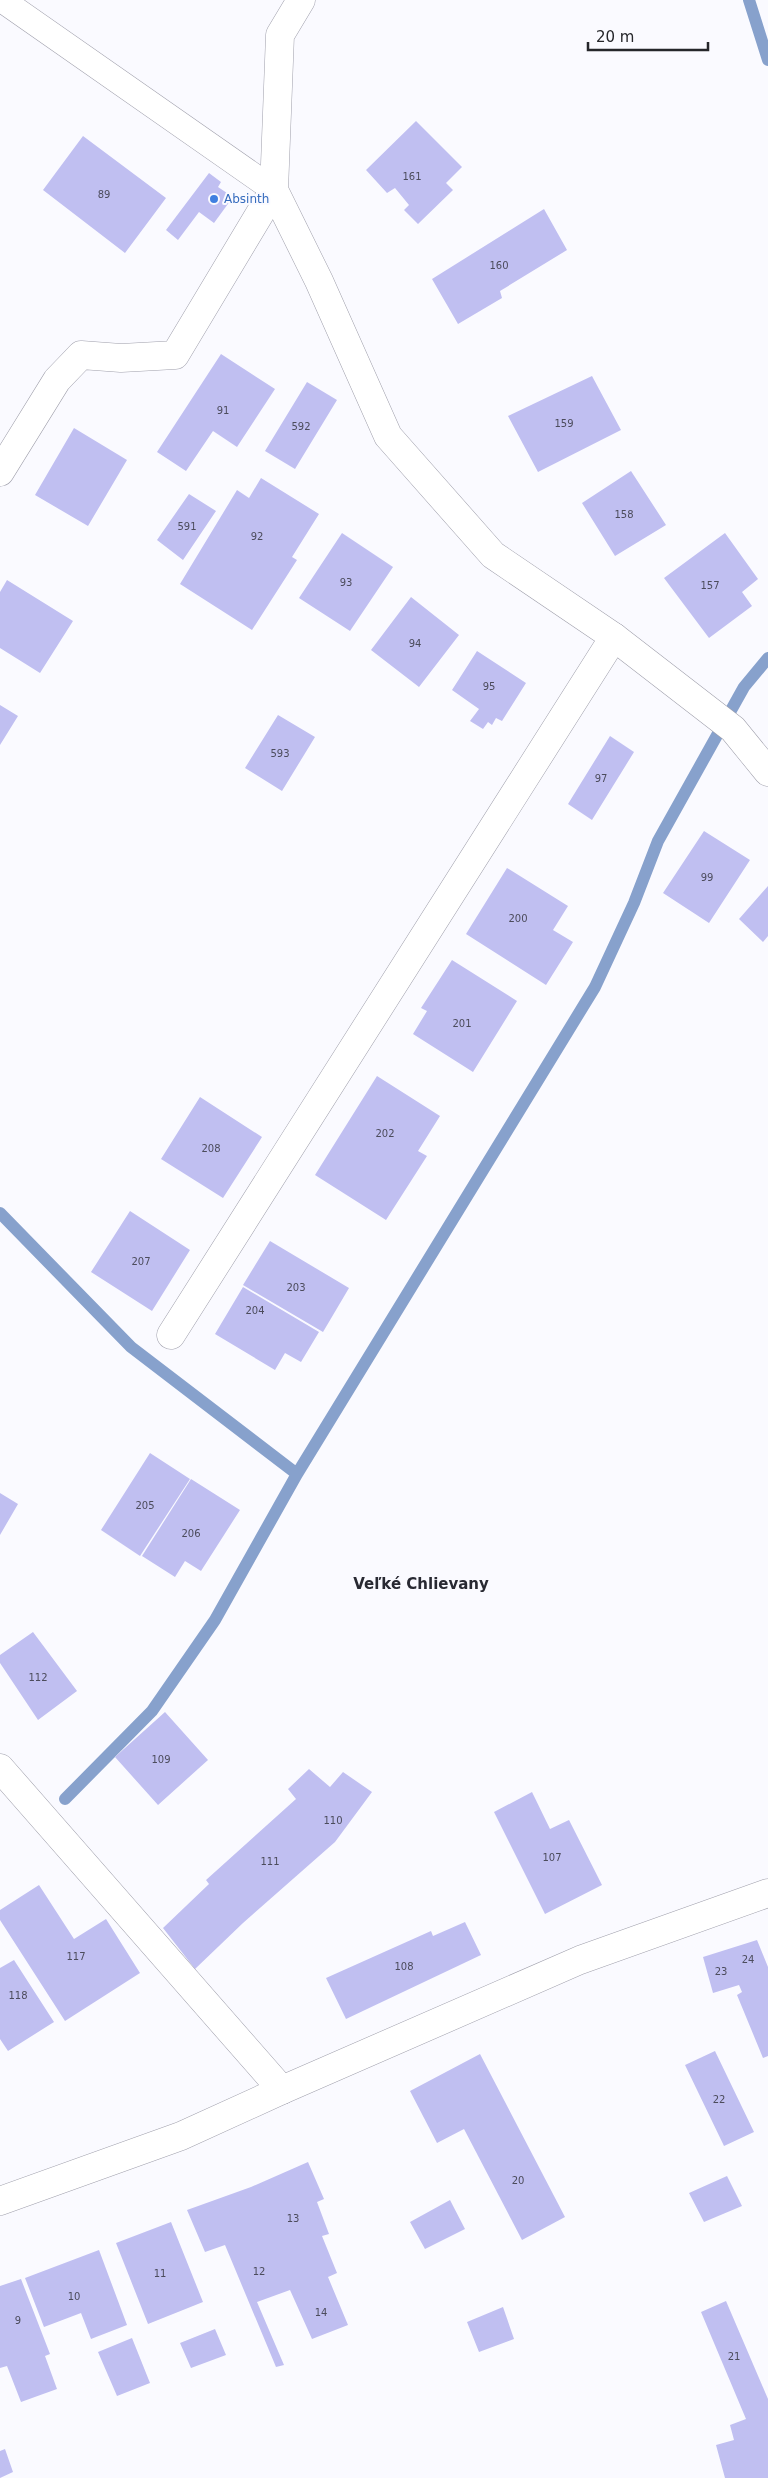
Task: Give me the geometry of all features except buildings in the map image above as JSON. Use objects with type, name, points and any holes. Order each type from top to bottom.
[{"type":"street","points":[[301,0],[280,35],[274,190],[319,282],[388,436],[493,555],[614,637],[724,722],[768,772]]},
{"type":"street","points":[[0,472],[57,380],[81,355],[121,358],[175,355],[274,190]]},
{"type":"street","points":[[171,1335],[614,637]]},
{"type":"street","points":[[0,1768],[282,2090]]},
{"type":"street","points":[[0,2201],[181,2136],[580,1960],[768,1893]]},
{"type":"lane","points":[[2,0],[274,190]]},
{"type":"waterway","points":[[749,0],[768,60]]},
{"type":"waterway","points":[[65,1799],[152,1711],[215,1620],[297,1474],[595,987],[634,903],[658,841],[744,687],[768,658]]},
{"type":"waterway","points":[[0,1213],[131,1347],[297,1474]]},
{"type":"place","name":"Absinth","points":[[214,199]]},
{"type":"district","name":"Veľké Chlievany","points":[[421,1584]]}]
